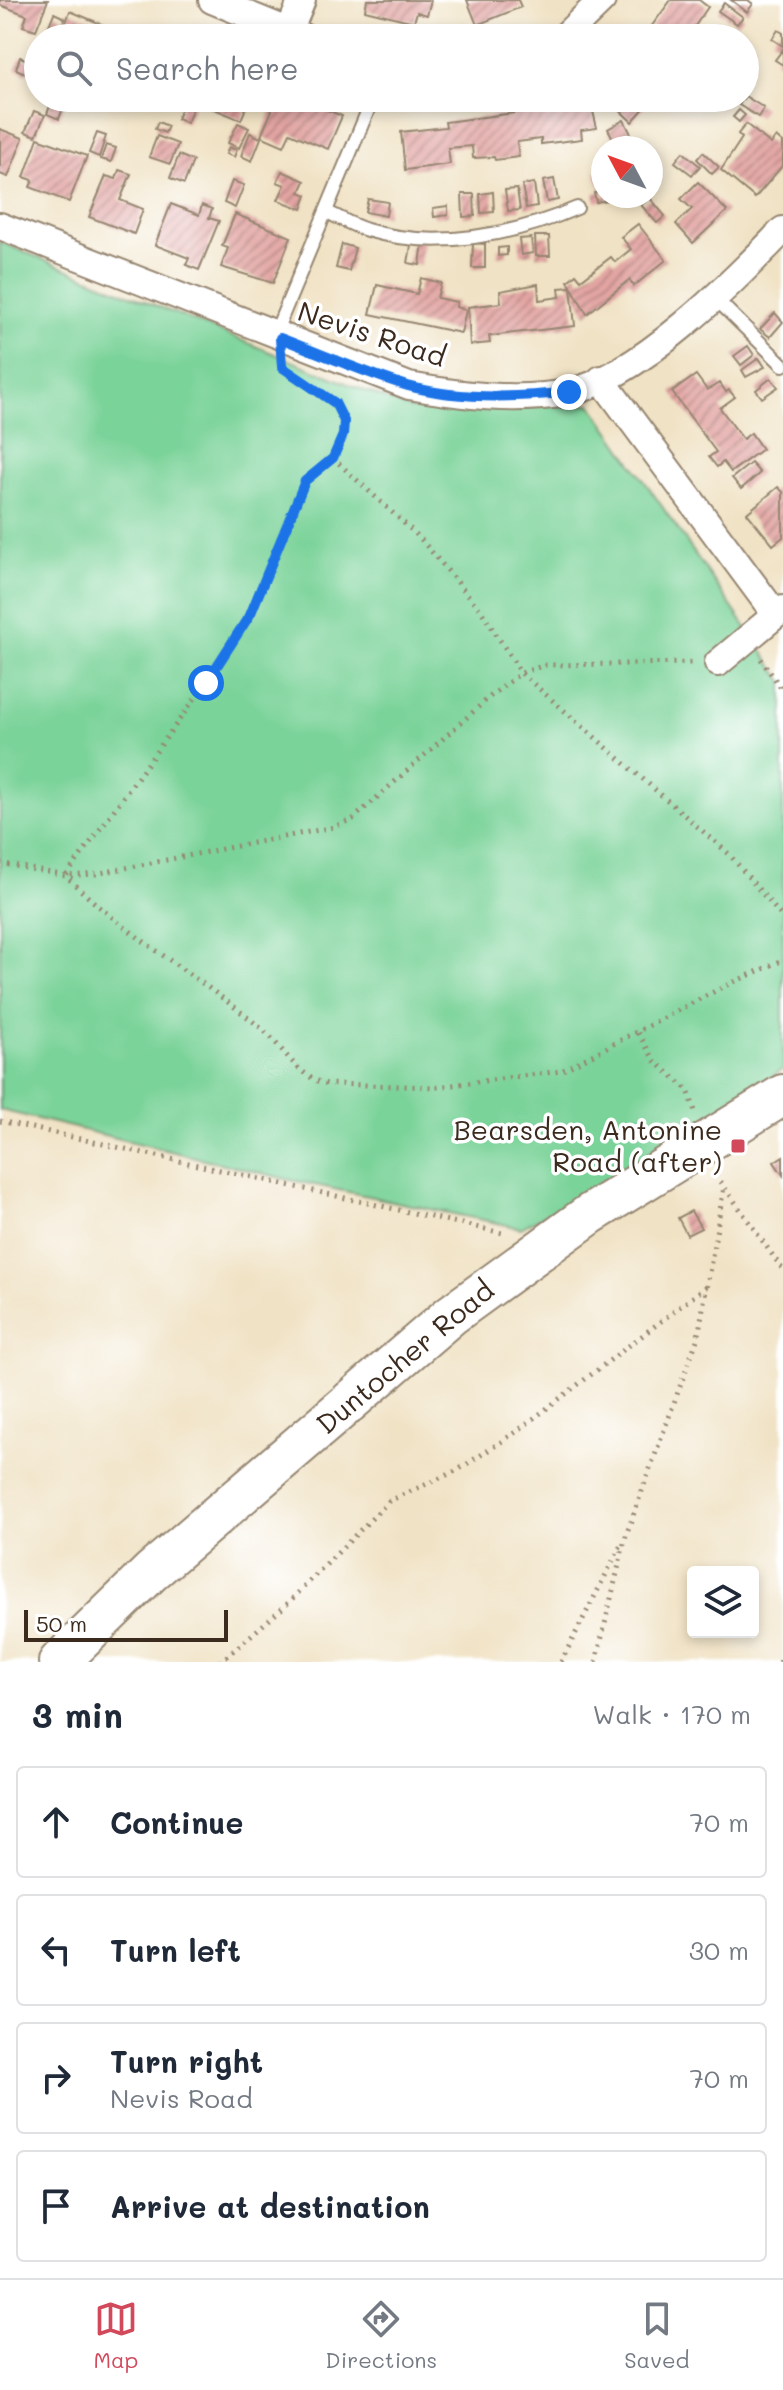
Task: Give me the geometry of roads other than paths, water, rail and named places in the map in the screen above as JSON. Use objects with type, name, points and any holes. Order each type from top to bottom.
[{"type":"main road","name":"Duntocher Road","points":[[59,1662],[151,1572],[439,1325],[548,1243],[783,1095]]},
{"type":"street","points":[[212,0],[270,24]]},
{"type":"street","points":[[299,24],[302,0]]},
{"type":"street","points":[[577,24],[602,0]]},
{"type":"street","name":"Nevis Road","points":[[0,226],[277,337],[409,386],[454,395],[526,397],[569,392],[601,379],[656,347],[715,298],[783,230]]},
{"type":"street","points":[[601,379],[779,612],[718,663]]},
{"type":"lane","points":[[277,337],[367,112]]},
{"type":"lane","points":[[327,212],[367,230],[415,237],[482,237],[546,221],[577,208]]},
{"type":"lane","points":[[715,298],[783,365]]},
{"type":"place","name":"Bearsden, Antonine Road (after)","points":[[738,1146]]}]
